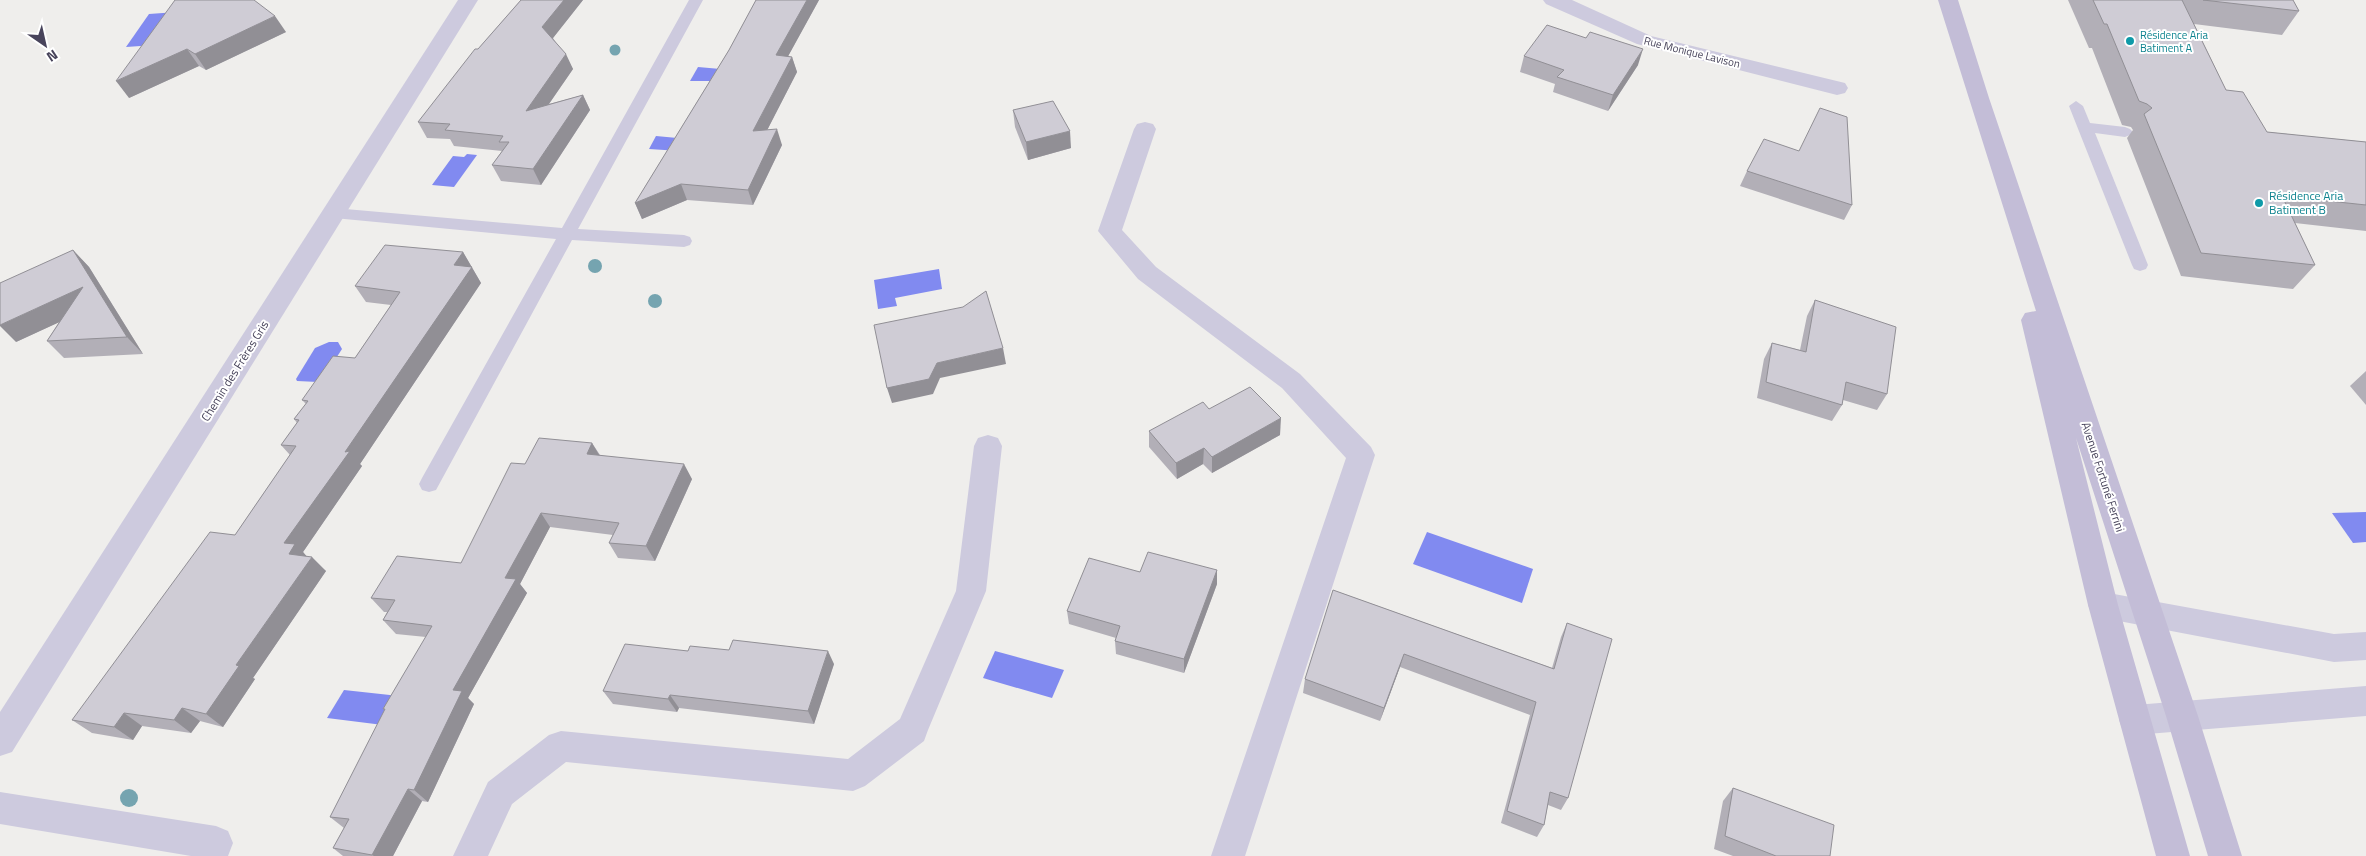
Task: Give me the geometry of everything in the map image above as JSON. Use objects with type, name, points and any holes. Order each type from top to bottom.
[{"type":"main road","name":"Avenue Fortuné Ferrini","points":[[1948,0],[1978,98],[2182,716],[2225,856]]},
{"type":"main road","name":"Avenue Fortuné Ferrini","points":[[1978,98],[2103,605],[2173,856]]},
{"type":"street","name":"Chemin des Frères Gris","points":[[0,740],[468,0]]},
{"type":"street","name":"Rue Monique Lavison","points":[[1553,0],[1644,40],[1837,88]]},
{"type":"street","points":[[1145,130],[1110,231],[1147,274],[1292,381],[1361,455],[1228,856]]},
{"type":"street","points":[[470,856],[500,793],[562,746],[853,774],[912,730],[971,591],[988,446]]},
{"type":"street","points":[[2103,605],[2334,648],[2366,646]]},
{"type":"street","points":[[2135,720],[2366,702]]},
{"type":"street","points":[[0,808],[216,843],[208,856]]},
{"type":"lane","points":[[429,484],[696,0]]},
{"type":"lane","points":[[2076,106],[2140,266]]},
{"type":"lane","points":[[2084,127],[2125,132]]},
{"type":"lane","points":[[334,213],[568,234],[684,241]]},
{"type":"water","points":[[177,12],[155,45],[126,47],[149,14]]},
{"type":"water","points":[[698,67],[732,70],[714,81],[690,81]]},
{"type":"water","points":[[656,136],[688,139],[680,151],[649,149]]},
{"type":"water","points":[[467,154],[477,155],[454,187],[432,185],[453,156],[464,157]]},
{"type":"water","points":[[939,269],[942,289],[895,298],[897,306],[878,309],[874,280]]},
{"type":"water","points":[[329,342],[338,342],[342,349],[322,380],[318,382],[297,381],[296,379],[315,348]]},
{"type":"water","points":[[2366,512],[2366,542],[2353,543],[2332,513]]},
{"type":"water","points":[[1427,532],[1533,569],[1522,603],[1413,564]]},
{"type":"water","points":[[995,651],[1064,670],[1052,698],[983,678]]},
{"type":"water","points":[[344,690],[399,696],[383,725],[327,718]]},
{"type":"building","points":[[175,0],[254,0],[275,16],[195,54],[187,49],[116,81]]},
{"type":"building","points":[[521,0],[564,0],[542,27],[566,54],[526,111],[583,95],[533,169],[492,165],[509,142],[499,142],[503,136],[445,130],[450,124],[418,122],[475,49],[478,49]]},
{"type":"building","points":[[756,0],[807,0],[776,55],[792,57],[753,131],[777,129],[748,190],[681,184],[635,203],[729,50]]},
{"type":"building","points":[[2093,0],[2182,0],[2226,90],[2243,92],[2267,132],[2366,142],[2366,205],[2282,196],[2315,265],[2201,253],[2144,114],[2152,108],[2139,101],[2107,24],[2104,24]]},
{"type":"building","points":[[2203,0],[2293,0],[2299,11]]},
{"type":"building","points":[[1547,25],[1586,38],[1590,32],[1643,49],[1613,95],[1557,77],[1564,70],[1524,56]]},
{"type":"building","points":[[1053,101],[1070,131],[1026,142],[1013,110]]},
{"type":"building","points":[[1820,108],[1847,117],[1852,205],[1747,171],[1764,139],[1799,151]]},
{"type":"building","points":[[385,245],[463,252],[454,265],[472,267],[345,452],[350,451],[284,543],[295,544],[289,554],[312,557],[236,665],[239,666],[206,714],[182,708],[174,720],[124,713],[114,727],[72,720],[210,532],[235,535],[296,446],[281,445],[299,420],[294,419],[308,401],[302,400],[333,356],[355,358],[400,292],[355,286]]},
{"type":"building","points":[[73,250],[127,337],[47,341],[83,287],[0,325],[0,283]]},
{"type":"building","points":[[986,291],[1003,348],[937,363],[929,379],[887,388],[874,325],[963,307]]},
{"type":"building","points":[[1815,300],[1896,327],[1887,394],[1846,382],[1842,405],[1766,382],[1772,343],[1806,352]]},
{"type":"building","points":[[1250,387],[1281,418],[1212,457],[1204,448],[1176,463],[1149,431],[1203,402],[1209,409]]},
{"type":"building","points":[[539,438],[592,443],[587,454],[684,464],[646,546],[609,543],[619,523],[541,513],[505,578],[516,579],[453,690],[462,691],[414,790],[408,789],[372,855],[333,848],[349,819],[330,817],[385,709],[383,709],[432,626],[383,620],[395,600],[371,598],[397,556],[461,563],[511,463],[525,464]]},
{"type":"building","points":[[1148,552],[1217,570],[1184,659],[1115,641],[1120,626],[1067,611],[1089,558],[1140,572]]},
{"type":"building","points":[[1333,590],[1554,669],[1567,623],[1612,639],[1568,798],[1550,792],[1544,825],[1507,811],[1536,702],[1404,654],[1384,708],[1305,679]]},
{"type":"building","points":[[733,640],[828,651],[808,711],[670,695],[668,699],[603,691],[625,644],[688,651],[690,646],[729,650]]},
{"type":"building","points":[[1733,788],[1834,825],[1830,856],[1776,856],[1725,836]]},
{"type":"place","name":"Résidence Aria Batiment A","points":[[2130,41]]},
{"type":"place","name":"Résidence Aria Batiment B","points":[[2259,203]]}]
